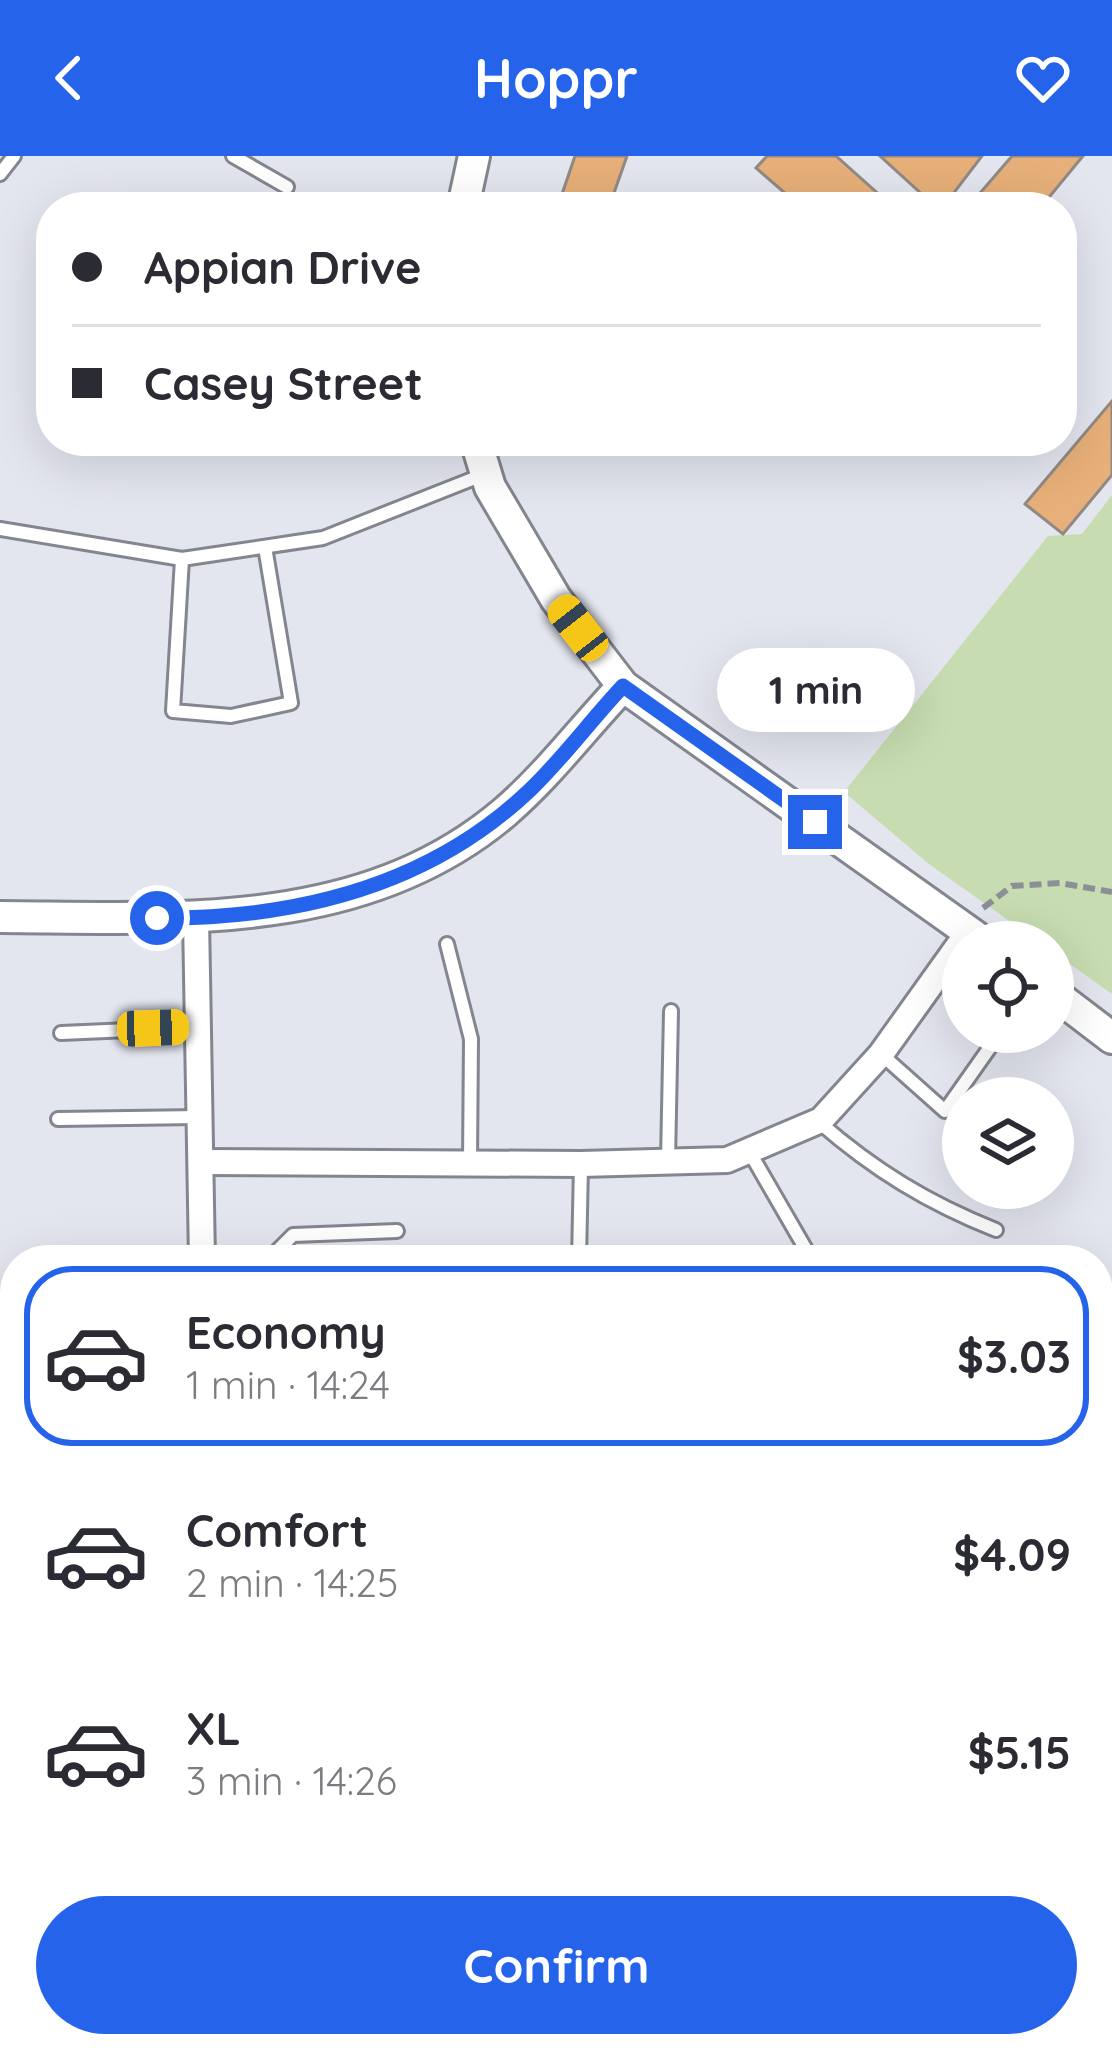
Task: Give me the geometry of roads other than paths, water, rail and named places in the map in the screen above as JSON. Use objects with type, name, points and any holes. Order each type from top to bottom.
[{"type":"street","points":[[467,192],[474,156]]},
{"type":"street","points":[[480,456],[485,474],[556,599],[623,686],[953,921]]},
{"type":"street","points":[[0,917],[196,918],[306,906],[350,895],[434,860],[501,815],[532,788],[623,686]]},
{"type":"street","points":[[196,918],[202,1245]]},
{"type":"street","points":[[201,1162],[727,1160],[818,1121],[942,979]]},
{"type":"street","points":[[1074,1009],[1112,1038]]},
{"type":"lane","points":[[0,174],[14,156]]},
{"type":"lane","points":[[233,156],[287,187]]},
{"type":"lane","points":[[0,529],[182,559],[323,538],[485,474]]},
{"type":"lane","points":[[182,559],[173,711],[231,716],[291,703],[265,547]]},
{"type":"lane","points":[[447,944],[471,1039],[470,1163]]},
{"type":"lane","points":[[668,1161],[670,1012]]},
{"type":"lane","points":[[61,1033],[200,1027]]},
{"type":"lane","points":[[881,1054],[945,1111],[986,1053]]},
{"type":"lane","points":[[58,1119],[200,1118]]},
{"type":"lane","points":[[818,1121],[902,1187],[996,1230]]},
{"type":"lane","points":[[749,1151],[803,1245]]},
{"type":"lane","points":[[579,1245],[581,1164]]},
{"type":"lane","points":[[283,1245],[293,1235],[397,1231]]}]
